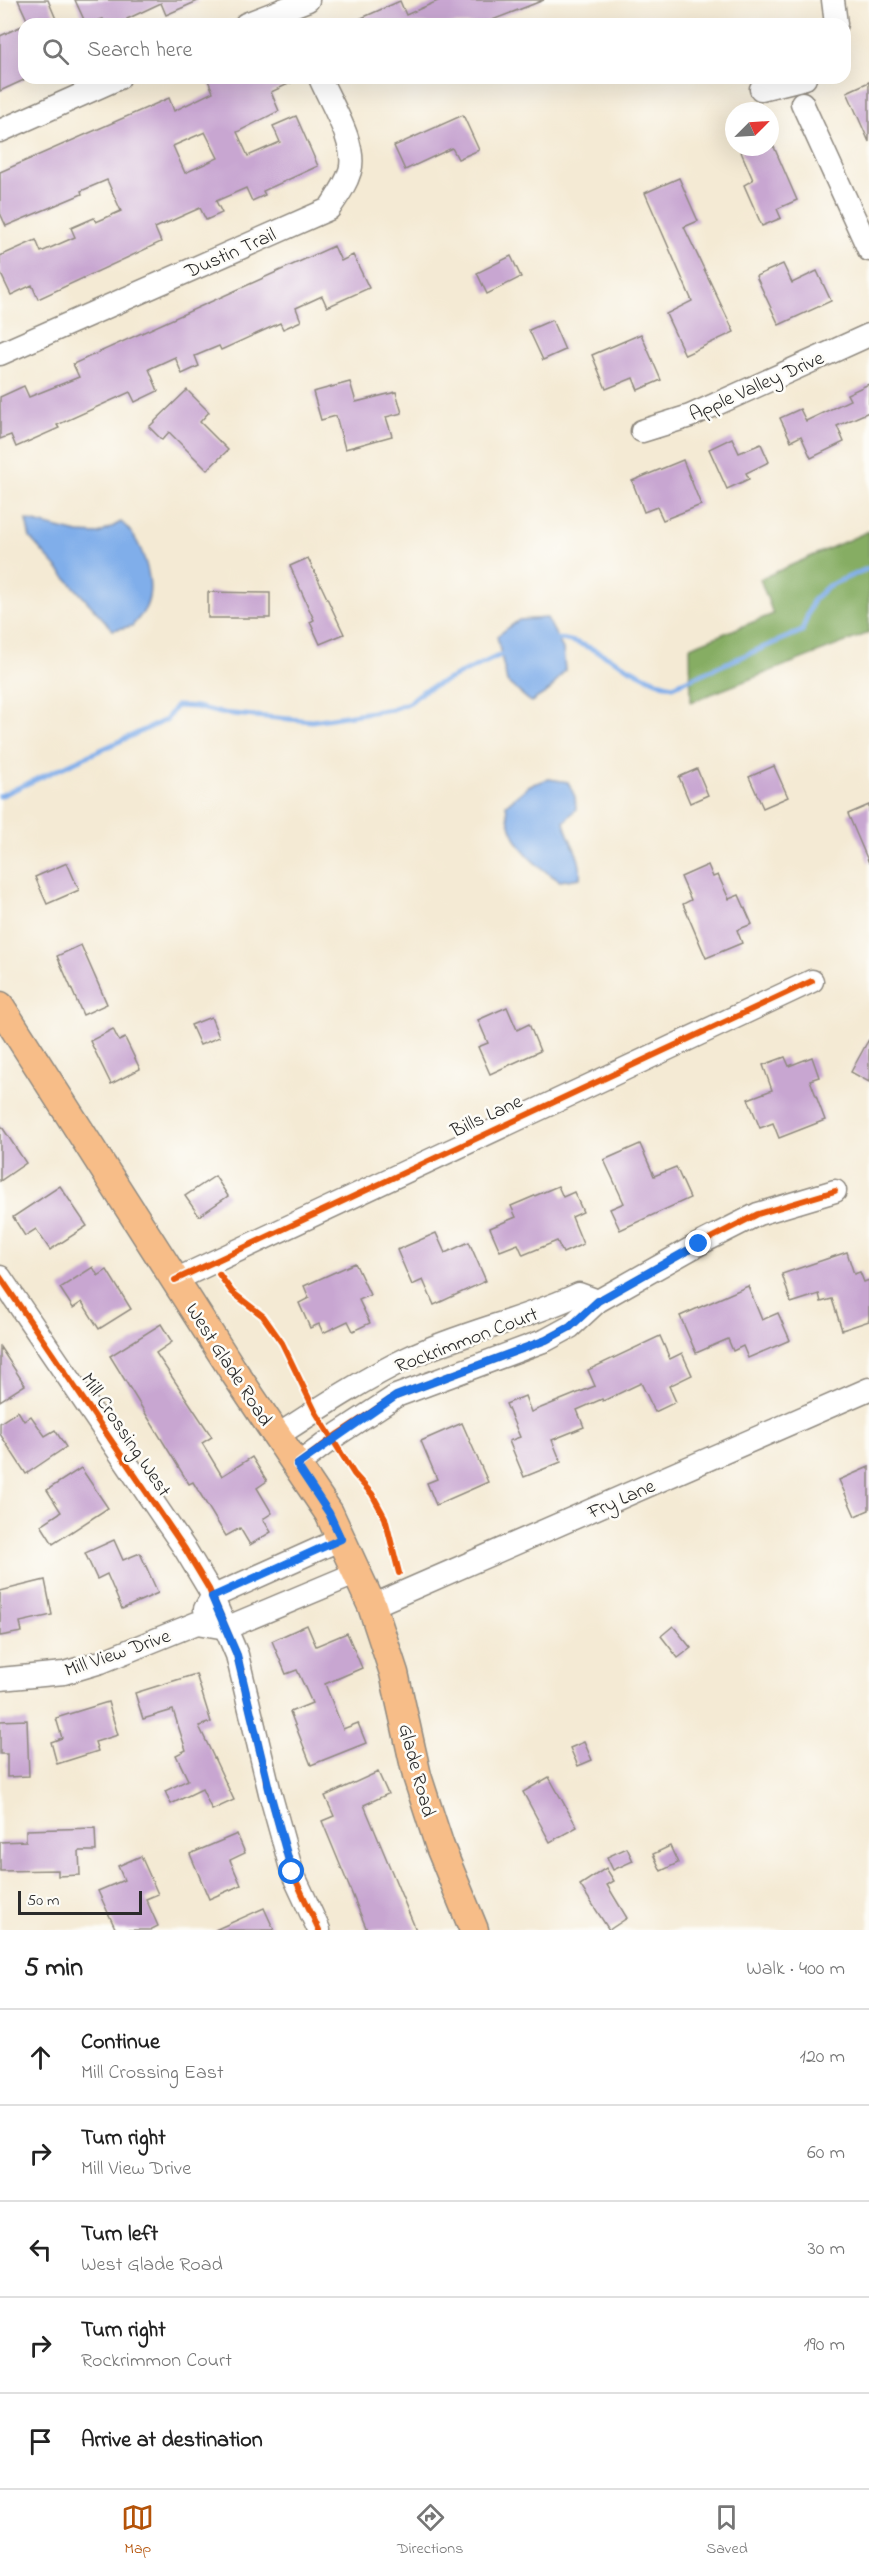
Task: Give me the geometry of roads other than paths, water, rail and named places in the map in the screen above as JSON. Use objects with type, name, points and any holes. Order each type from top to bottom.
[{"type":"main road","name":"West Glade Road","points":[[0,1006],[175,1280],[329,1513],[372,1606]]},
{"type":"main road","name":"Glade Road","points":[[372,1606],[394,1673],[420,1786],[440,1847],[474,1930]]},
{"type":"street","points":[[833,0],[835,18]]},
{"type":"street","points":[[270,18],[297,11]]},
{"type":"street","points":[[0,131],[105,84]]},
{"type":"street","name":"Dustin Trail","points":[[1,351],[329,209],[344,186],[351,169],[351,149],[323,84]]},
{"type":"street","points":[[761,89],[781,84]]},
{"type":"street","points":[[802,103],[869,249]]},
{"type":"street","name":"Apple Valley Drive","points":[[642,431],[690,416],[869,335]]},
{"type":"street","name":"Bills Lane","points":[[175,1280],[813,981]]},
{"type":"street","name":"Rockrimmon Court","points":[[297,1465],[396,1396],[546,1340],[570,1327],[598,1301],[758,1214],[835,1191]]},
{"type":"street","name":"Mill Crossing West","points":[[0,1277],[185,1549],[219,1613],[237,1655],[270,1793],[292,1872],[319,1930]]},
{"type":"street","name":"Rockrimmon Court","points":[[277,1436],[354,1387],[414,1355],[550,1307],[579,1294],[598,1301]]},
{"type":"street","points":[[481,1330],[492,1360]]},
{"type":"street","points":[[414,1355],[426,1384]]},
{"type":"street","points":[[354,1387],[371,1412]]},
{"type":"street","name":"Fry Lane","points":[[372,1606],[869,1389]]},
{"type":"street","points":[[219,1613],[341,1539]]},
{"type":"street","points":[[219,1613],[357,1573]]},
{"type":"street","name":"Mill View Drive","points":[[0,1679],[63,1672],[100,1662],[219,1613]]},
{"type":"water","points":[[26,520],[78,533],[99,534],[121,522],[141,549],[148,573],[149,597],[142,615],[132,626],[113,630],[30,538]]},
{"type":"water","points":[[547,618],[563,649],[565,670],[550,690],[531,702],[507,682],[497,636],[519,620]]},
{"type":"water","points":[[549,779],[568,782],[575,797],[576,809],[564,822],[579,863],[580,878],[560,881],[530,859],[517,841],[508,818],[506,805],[530,785]]},
{"type":"waterway","points":[[551,640],[563,639],[578,643],[644,676],[673,686],[802,631],[813,600],[828,586],[869,568]]},
{"type":"waterway","points":[[0,796],[166,720],[176,706],[196,707],[221,713],[312,721],[392,709],[410,702],[423,691],[505,653]]}]
